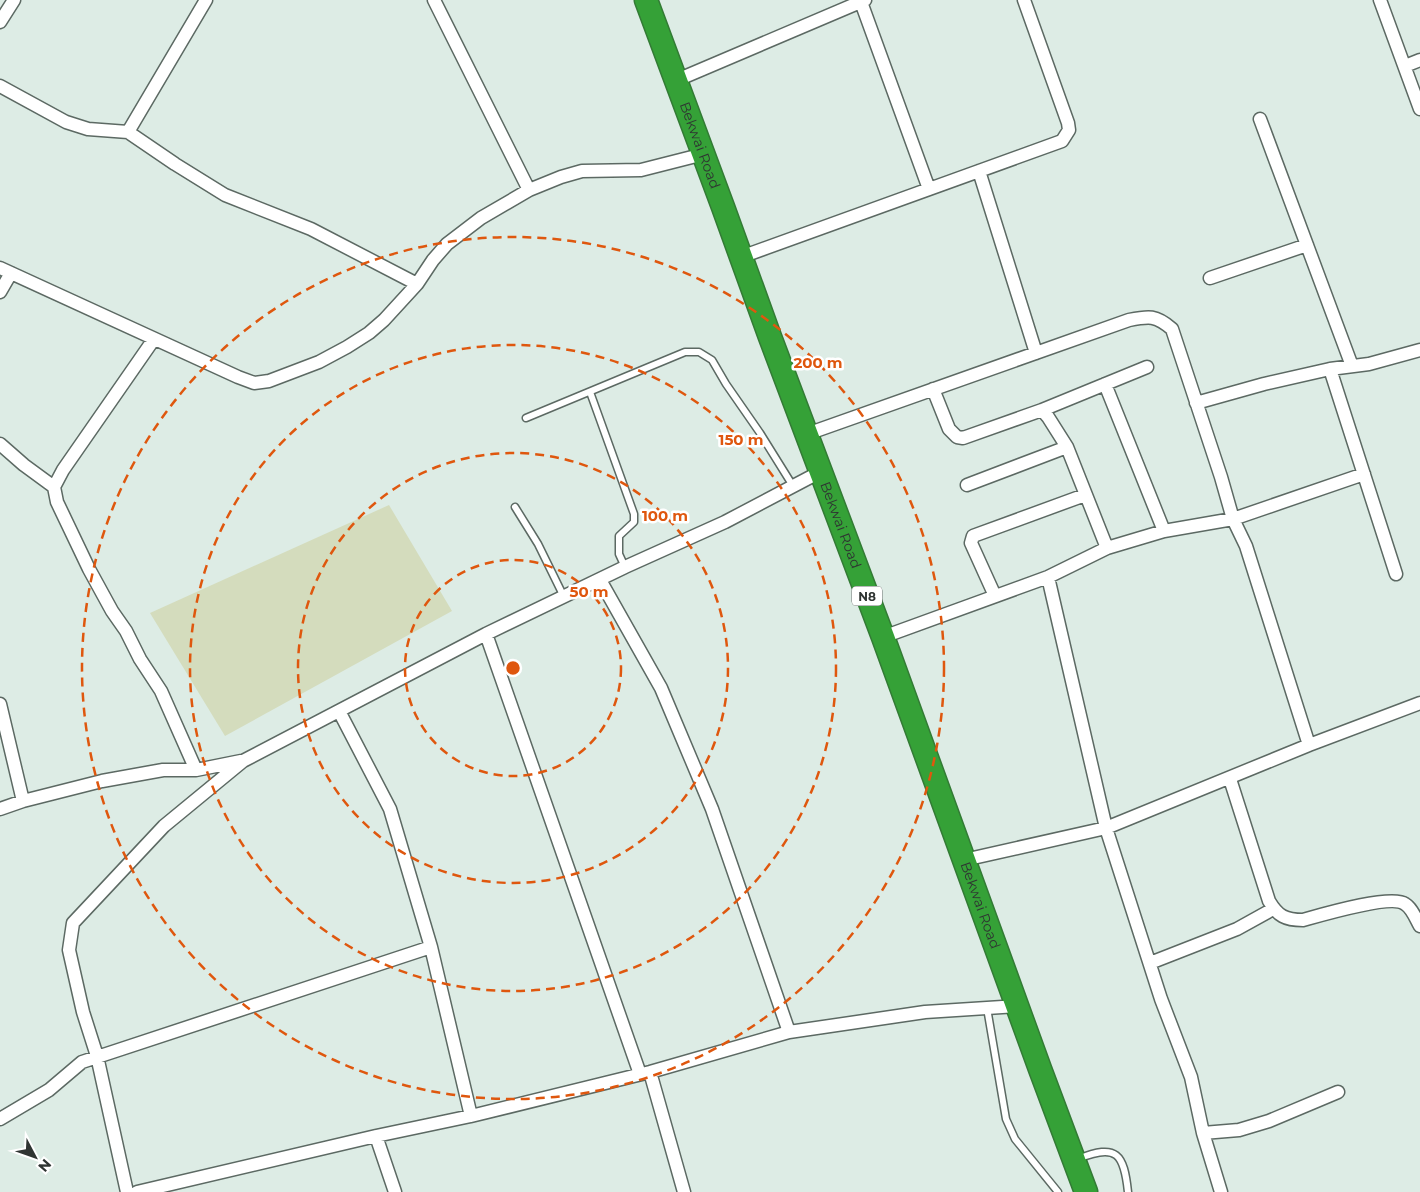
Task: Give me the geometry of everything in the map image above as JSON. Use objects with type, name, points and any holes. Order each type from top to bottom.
[{"type":"highway","name":"Bekwai Road","points":[[646,0],[1086,1192]]},
{"type":"street","points":[[0,22],[14,0]]},
{"type":"street","points":[[128,132],[206,0]]},
{"type":"street","points":[[434,0],[529,190]]},
{"type":"street","points":[[741,257],[1062,141],[1069,130],[1068,123],[1024,0]]},
{"type":"street","points":[[1380,0],[1420,109]]},
{"type":"street","points":[[677,80],[863,1],[929,189]]},
{"type":"street","points":[[1405,66],[1420,60]]},
{"type":"street","points":[[0,86],[66,122],[88,129],[128,132],[174,164],[225,195],[311,229],[417,284]]},
{"type":"street","points":[[1260,119],[1352,366]]},
{"type":"street","points":[[0,292],[6,271],[238,377],[254,383],[269,381],[319,362],[355,343],[369,333],[384,320],[417,284],[433,260],[447,244],[481,218],[529,190],[582,171],[641,170],[704,154]]},
{"type":"street","points":[[978,171],[1036,353]]},
{"type":"street","points":[[1210,278],[1307,245]]},
{"type":"street","points":[[807,434],[1129,320],[1149,316],[1161,319],[1172,329],[1233,519],[1246,546],[1309,745]]},
{"type":"street","points":[[154,339],[63,470],[54,487],[57,502],[89,569],[112,612],[126,631],[140,659],[161,691],[196,770]]},
{"type":"street","points":[[1196,403],[1264,384],[1330,369],[1369,364],[1420,350]]},
{"type":"street","points":[[933,389],[949,429],[957,437],[963,438],[1042,410],[1147,367]]},
{"type":"street","points":[[1330,369],[1396,574]]},
{"type":"street","points":[[1104,384],[1164,531]]},
{"type":"street","points":[[1042,410],[1067,447],[1107,548]]},
{"type":"street","points":[[0,444],[54,487]]},
{"type":"street","points":[[967,485],[1067,447]]},
{"type":"street","points":[[127,1192],[97,1056],[83,1012],[69,950],[73,923],[164,826],[244,761],[486,634],[625,567],[725,522],[820,472]]},
{"type":"street","points":[[883,638],[1048,577],[1107,548],[1164,531],[1233,519],[1364,474]]},
{"type":"street","points":[[995,596],[972,544],[973,536],[1085,495]]},
{"type":"street","points":[[1048,577],[1106,828],[1161,999],[1191,1077],[1202,1133],[1221,1192]]},
{"type":"street","points":[[600,580],[661,688],[712,809],[789,1032]]},
{"type":"street","points":[[486,634],[645,1073],[684,1192]]},
{"type":"street","points":[[964,860],[1106,828],[1230,779],[1309,745],[1420,703]]},
{"type":"street","points":[[0,704],[23,801]]},
{"type":"street","points":[[339,711],[390,809],[432,947],[471,1116]]},
{"type":"street","points":[[0,809],[23,801],[102,781],[163,770],[196,770],[244,761]]},
{"type":"street","points":[[1230,779],[1269,901],[1273,909],[1284,918],[1303,920],[1382,901],[1399,901],[1409,908],[1420,926]]},
{"type":"street","points":[[1150,963],[1237,928],[1273,909]]},
{"type":"street","points":[[0,1119],[49,1090],[82,1062],[97,1056],[432,947]]},
{"type":"street","points":[[137,1192],[376,1136],[471,1116],[645,1073],[789,1032],[925,1012],[1018,1006]]},
{"type":"street","points":[[1202,1133],[1239,1130],[1269,1122],[1338,1092]]},
{"type":"street","points":[[376,1136],[395,1192]]},
{"type":"lane","points":[[526,418],[686,352],[699,352],[712,360],[793,486]]},
{"type":"lane","points":[[590,392],[634,514],[634,522],[619,536],[619,554],[625,567]]},
{"type":"lane","points":[[515,507],[538,544],[564,597]]},
{"type":"lane","points":[[987,1008],[1006,1119],[1015,1139],[1058,1192]]},
{"type":"lane","points":[[1075,1161],[1094,1153],[1111,1152],[1119,1156],[1125,1170],[1128,1192]]},
{"type":"green space","points":[[389,505],[452,611],[225,736],[150,613]]}]
